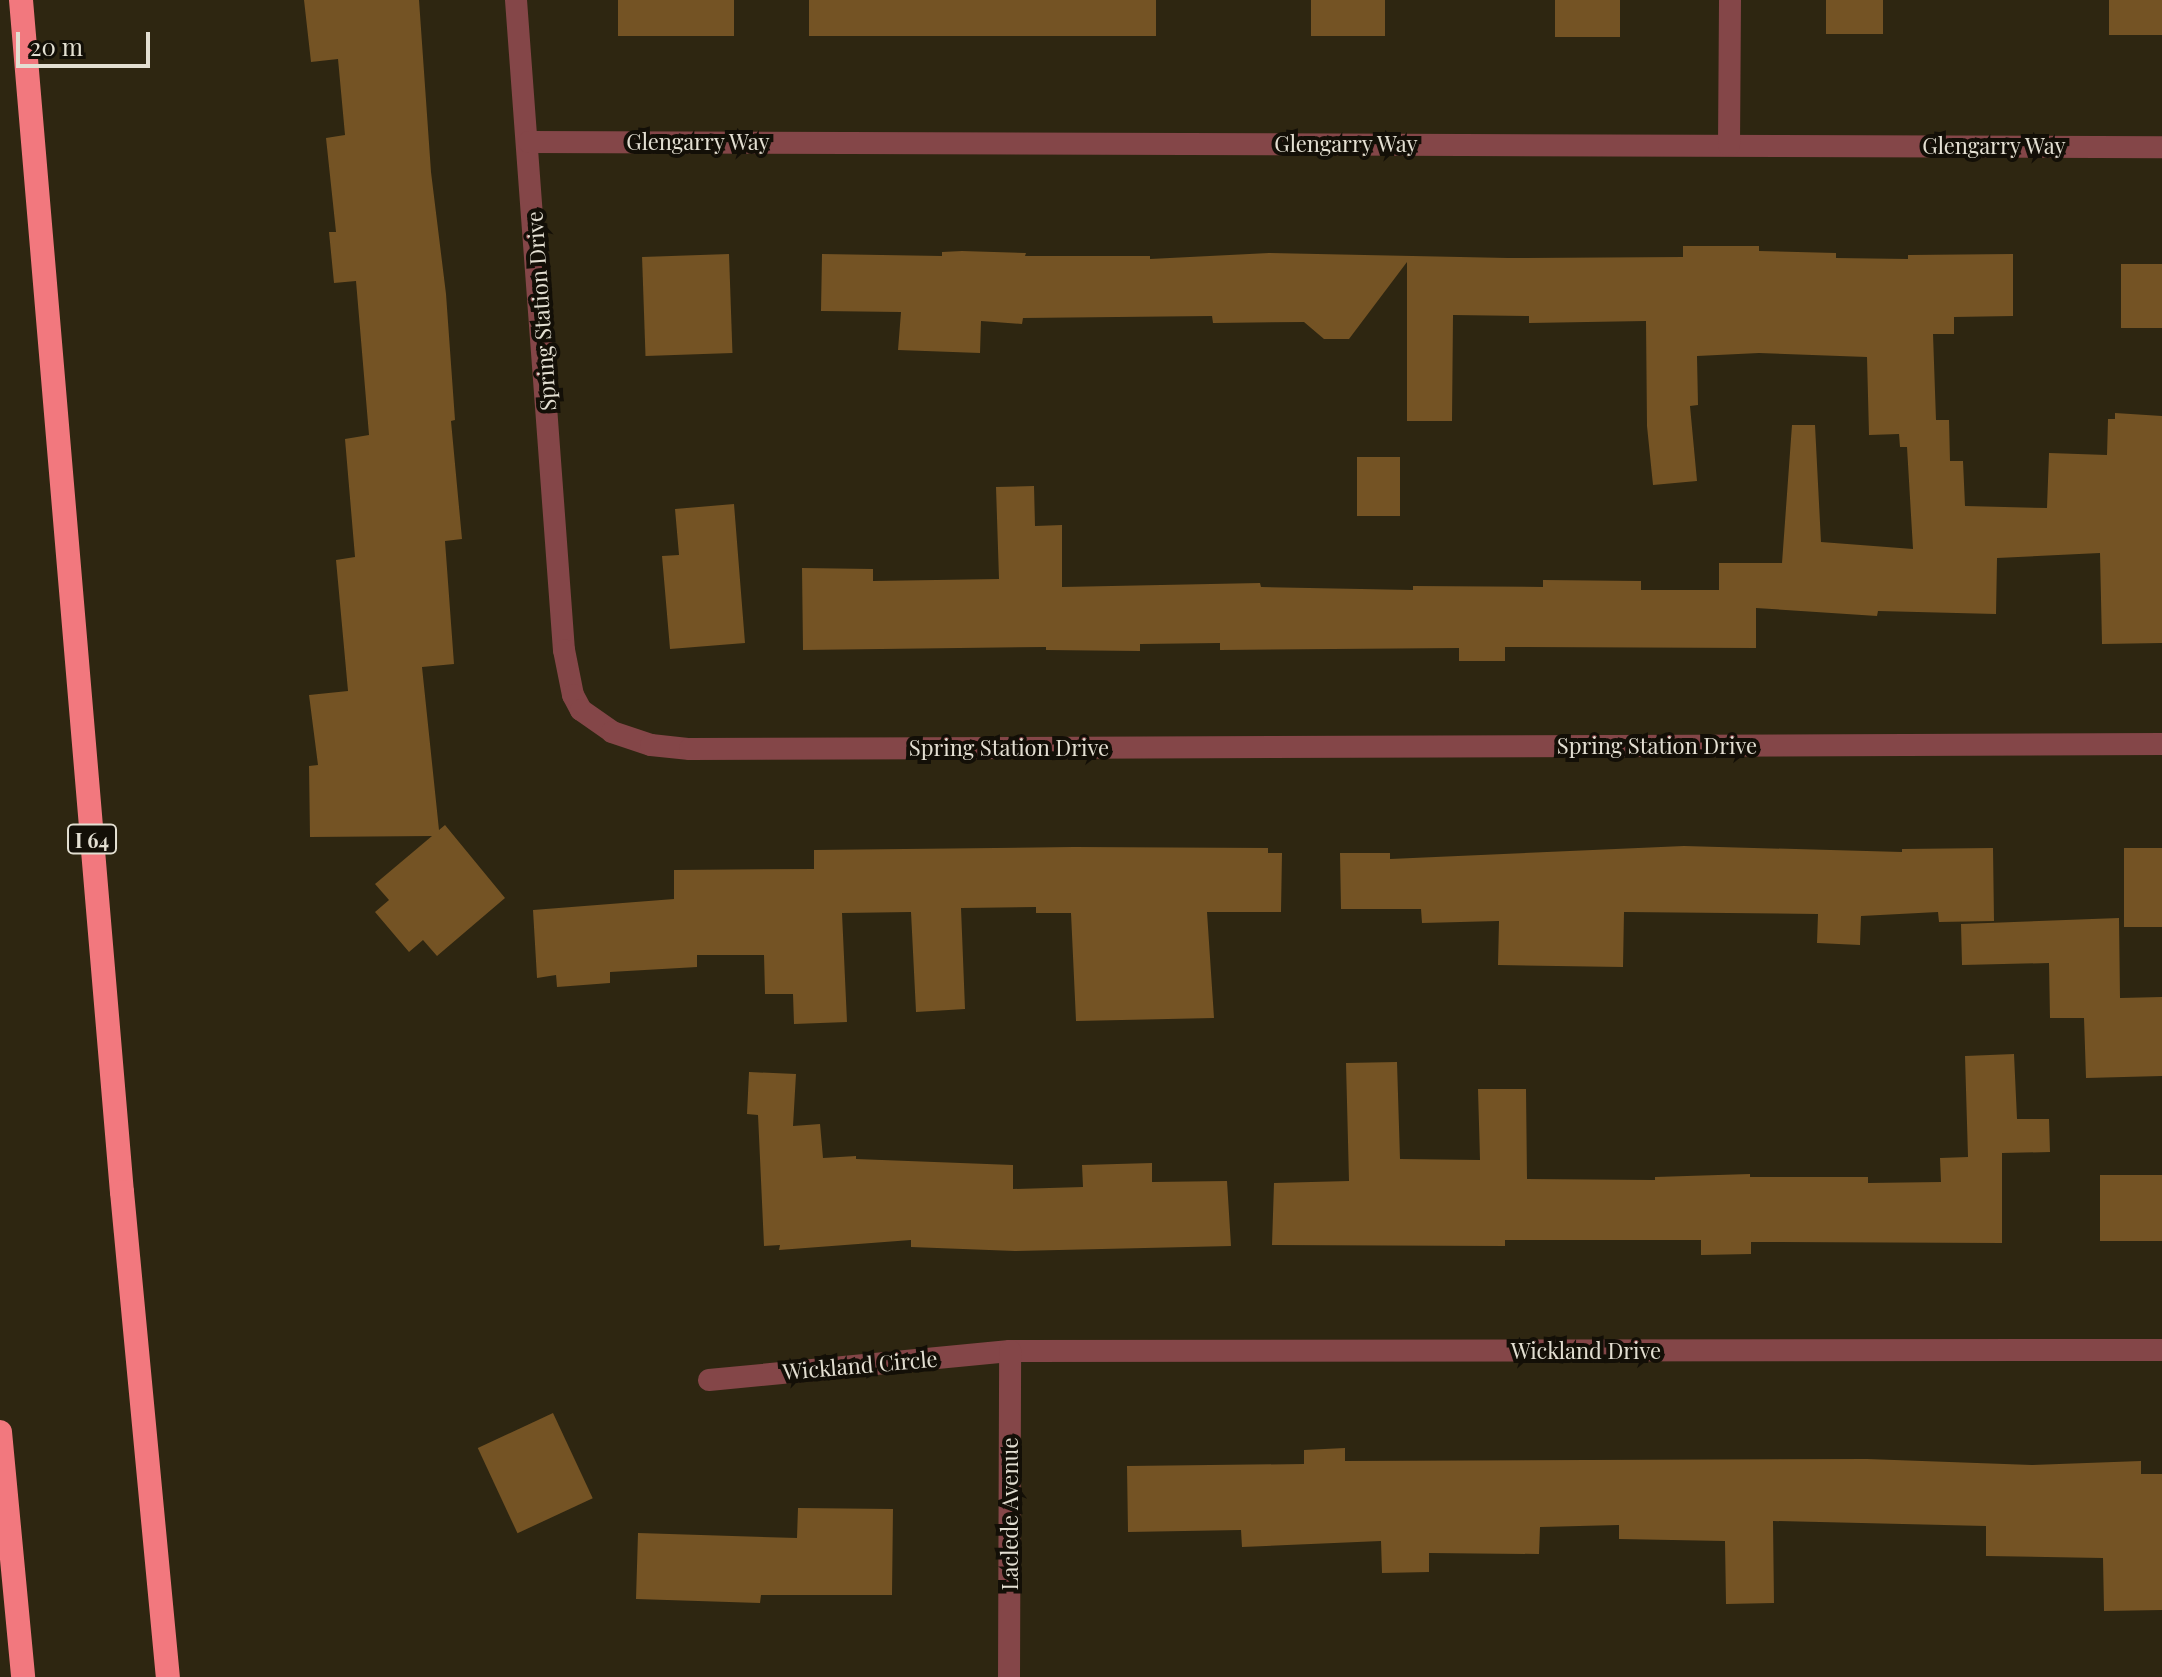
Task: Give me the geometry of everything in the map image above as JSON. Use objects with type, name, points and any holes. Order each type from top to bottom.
[{"type":"highway","name":"I 64","points":[[21,0],[122,1192],[168,1677]]},
{"type":"highway","points":[[0,1432],[23,1677]]},
{"type":"street","name":"Spring Station Drive","points":[[516,0],[529,142],[564,650],[573,695],[581,710],[612,732],[651,745],[690,749],[2162,744]]},
{"type":"street","points":[[1729,145],[1730,0]]},
{"type":"street","name":"Glengarry Way","points":[[529,142],[2162,147]]},
{"type":"street","name":"Wickland Drive","points":[[1010,1351],[2162,1350]]},
{"type":"street","name":"Wickland Circle","points":[[709,1380],[1010,1351]]},
{"type":"street","name":"Laclede Avenue","points":[[1009,1677],[1010,1351]]},
{"type":"building","points":[[304,0],[419,0],[431,172],[446,294],[455,420],[451,421],[462,539],[445,541],[454,664],[422,667],[439,830],[445,825],[505,898],[437,956],[423,940],[409,952],[375,912],[389,900],[375,884],[432,836],[310,837],[309,766],[318,765],[309,695],[348,691],[336,560],[355,557],[345,439],[369,435],[356,281],[334,283],[329,232],[336,232],[326,138],[345,135],[338,59],[311,62]]},
{"type":"building","points":[[618,0],[734,0],[734,36],[618,36]]},
{"type":"building","points":[[809,0],[1156,0],[1156,36],[809,36]]},
{"type":"building","points":[[1311,0],[1385,0],[1385,36],[1311,36]]},
{"type":"building","points":[[1555,0],[1620,0],[1620,37],[1555,37]]},
{"type":"building","points":[[1826,0],[1883,0],[1883,34],[1826,34]]},
{"type":"building","points":[[2109,0],[2162,0],[2162,35],[2109,35]]},
{"type":"building","points":[[1683,246],[1759,246],[1759,251],[1836,253],[1836,258],[1908,259],[1908,255],[2013,254],[2013,316],[1954,317],[1954,334],[1933,334],[1936,420],[1949,420],[1950,461],[1963,461],[1965,506],[2047,508],[2049,453],[2107,455],[2108,419],[2115,419],[2115,413],[2162,416],[2162,643],[2102,644],[2100,553],[1997,558],[1996,614],[1878,611],[1877,616],[1756,608],[1756,648],[1505,647],[1505,661],[1459,661],[1459,648],[1220,650],[1220,643],[1140,644],[1140,651],[1046,650],[1046,647],[803,650],[802,568],[873,569],[873,581],[999,579],[996,487],[1034,486],[1035,526],[1062,525],[1062,587],[1260,583],[1261,587],[1413,590],[1413,586],[1543,587],[1543,580],[1641,581],[1641,590],[1719,590],[1719,563],[1782,563],[1792,425],[1815,425],[1821,542],[1913,549],[1907,447],[1900,447],[1899,434],[1869,435],[1867,357],[1759,353],[1697,356],[1698,405],[1690,406],[1697,481],[1653,485],[1647,426],[1646,321],[1529,323],[1529,316],[1453,315],[1452,421],[1407,421],[1407,262],[1349,339],[1324,339],[1304,322],[1213,323],[1212,316],[1023,318],[1022,324],[981,321],[980,353],[898,350],[901,312],[821,311],[822,254],[942,256],[942,252],[962,251],[1026,253],[1025,256],[1150,256],[1150,259],[1269,253],[1508,258],[1683,257]]},
{"type":"building","points":[[729,254],[732,353],[646,356],[642,257]]},
{"type":"building","points":[[2121,264],[2162,264],[2162,328],[2121,328]]},
{"type":"building","points":[[1357,457],[1400,457],[1400,516],[1357,516]]},
{"type":"building","points":[[734,504],[745,643],[670,649],[662,556],[679,555],[675,509]]},
{"type":"building","points":[[1684,846],[1902,852],[1902,849],[1993,848],[1994,921],[1939,922],[1938,912],[1861,916],[1860,945],[1817,943],[1818,914],[1624,912],[1623,967],[1498,965],[1499,921],[1422,923],[1421,909],[1341,909],[1340,853],[1390,853],[1390,859]]},
{"type":"building","points":[[1268,848],[1268,853],[1282,853],[1281,912],[1207,912],[1214,1018],[1076,1021],[1071,913],[1036,913],[1036,907],[961,908],[965,1009],[916,1012],[911,912],[842,913],[847,1022],[794,1024],[793,994],[765,994],[764,955],[697,955],[697,967],[610,972],[610,983],[557,987],[556,975],[537,978],[533,910],[674,899],[674,870],[814,869],[814,850]]},
{"type":"building","points":[[2124,848],[2162,848],[2162,927],[2124,927]]},
{"type":"building","points":[[2119,918],[2120,998],[2162,997],[2162,1076],[2086,1078],[2084,1018],[2050,1018],[2049,963],[1962,965],[1961,924]]},
{"type":"building","points":[[2014,1054],[2017,1119],[2049,1119],[2050,1152],[2002,1153],[2002,1243],[1751,1242],[1751,1254],[1701,1255],[1701,1240],[1505,1240],[1505,1246],[1272,1245],[1274,1183],[1349,1181],[1346,1063],[1397,1062],[1400,1159],[1480,1160],[1478,1089],[1526,1089],[1527,1179],[1655,1180],[1655,1177],[1750,1174],[1750,1177],[1868,1177],[1868,1183],[1941,1182],[1940,1158],[1968,1157],[1965,1056]]},
{"type":"building","points":[[749,1072],[796,1074],[793,1126],[820,1124],[823,1158],[856,1156],[856,1159],[1013,1165],[1013,1189],[1083,1187],[1082,1165],[1152,1163],[1152,1182],[1227,1181],[1231,1246],[1015,1251],[911,1247],[911,1240],[779,1250],[780,1245],[764,1246],[758,1115],[747,1114]]},
{"type":"building","points":[[2100,1175],[2162,1175],[2162,1241],[2100,1241]]},
{"type":"building","points":[[553,1413],[593,1498],[518,1533],[478,1448]]},
{"type":"building","points":[[1345,1448],[1345,1461],[1867,1459],[2032,1465],[2141,1461],[2141,1474],[2162,1474],[2162,1610],[2104,1611],[2103,1558],[1986,1556],[1986,1526],[1773,1521],[1774,1603],[1726,1604],[1725,1541],[1619,1539],[1619,1525],[1540,1527],[1539,1554],[1429,1553],[1429,1572],[1382,1573],[1381,1541],[1242,1547],[1241,1530],[1128,1532],[1127,1466],[1304,1464],[1304,1450]]},
{"type":"building","points":[[798,1508],[893,1509],[892,1595],[761,1595],[760,1603],[636,1599],[638,1533],[797,1538]]}]
